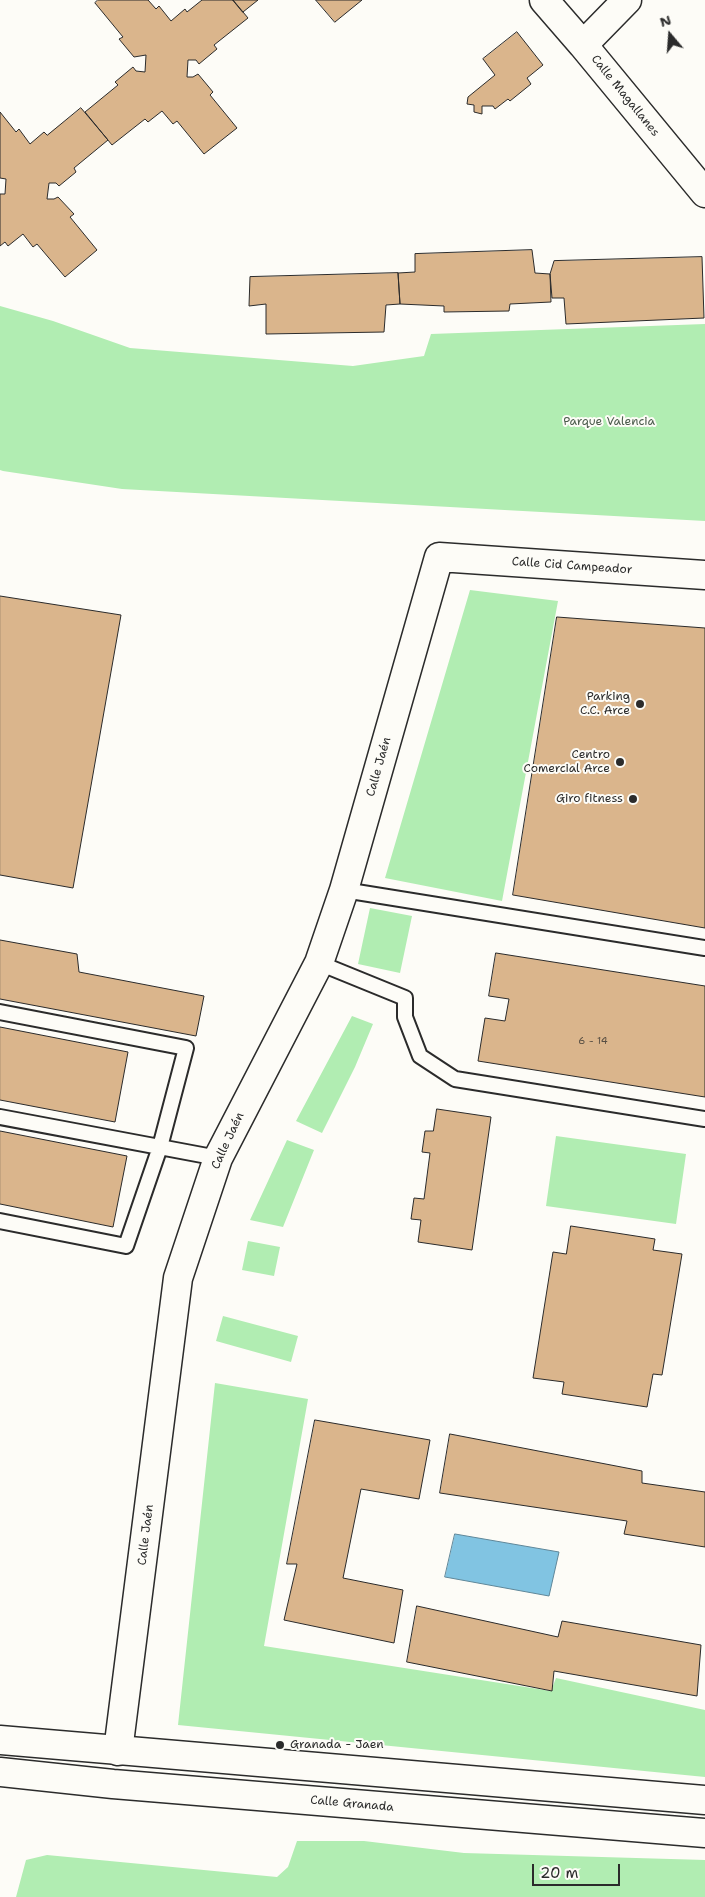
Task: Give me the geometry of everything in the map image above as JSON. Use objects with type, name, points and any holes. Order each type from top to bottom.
[{"type":"street","name":"Calle Magallanes","points":[[544,0],[705,194]]},
{"type":"street","points":[[583,45],[627,0]]},
{"type":"street","name":"Calle Cid Campeador","points":[[439,557],[705,574]]},
{"type":"street","name":"Calle Jaén","points":[[118,1751],[178,1278],[218,1158],[318,963],[344,890],[439,557]]},
{"type":"street","points":[[0,1740],[705,1800]]},
{"type":"street","name":"Calle Granada","points":[[0,1772],[132,1785],[705,1833]]},
{"type":"lane","points":[[344,890],[705,948]]},
{"type":"lane","points":[[318,963],[405,998],[405,1018],[420,1056],[455,1079],[705,1119]]},
{"type":"lane","points":[[0,1012],[186,1048],[160,1148],[126,1246],[0,1221]]},
{"type":"lane","points":[[0,1117],[218,1158]]},
{"type":"green space","name":"Parque Valencia","points":[[0,306],[53,321],[130,348],[353,366],[424,356],[431,334],[705,324],[705,521],[122,489],[3,471],[0,470]]},
{"type":"green space","points":[[470,590],[558,601],[502,901],[385,878]]},
{"type":"green space","points":[[370,908],[412,916],[400,973],[358,964]]},
{"type":"green space","points":[[352,1016],[373,1024],[355,1067],[322,1133],[296,1121]]},
{"type":"green space","points":[[556,1136],[686,1154],[676,1224],[546,1206]]},
{"type":"green space","points":[[287,1140],[314,1150],[283,1227],[250,1220]]},
{"type":"green space","points":[[248,1241],[280,1247],[274,1276],[242,1270]]},
{"type":"green space","points":[[223,1316],[298,1336],[291,1362],[216,1341]]},
{"type":"green space","points":[[215,1383],[308,1399],[264,1646],[551,1691],[556,1678],[705,1710],[705,1777],[178,1725]]},
{"type":"green space","points":[[297,1841],[364,1841],[464,1853],[705,1860],[705,1897],[16,1897],[26,1860],[47,1855],[277,1877],[288,1867]]},
{"type":"water","points":[[455,1534],[559,1552],[549,1596],[445,1577]]},
{"type":"building","points":[[98,0],[148,0],[156,9],[159,6],[171,21],[185,9],[187,12],[202,0],[233,0],[248,18],[214,45],[217,49],[199,64],[196,60],[188,60],[187,77],[193,77],[198,74],[213,92],[210,95],[237,128],[204,154],[177,121],[173,124],[162,111],[148,122],[145,119],[112,145],[85,112],[118,85],[115,82],[133,67],[136,71],[145,72],[146,55],[134,57],[119,39],[123,37],[95,3]]},
{"type":"building","points":[[233,0],[258,0],[243,12]]},
{"type":"building","points":[[316,0],[362,0],[335,22]]},
{"type":"building","points":[[517,32],[543,65],[527,78],[531,84],[510,101],[508,99],[495,109],[493,106],[482,106],[482,114],[474,112],[474,105],[467,104],[468,97],[495,75],[483,59]]},
{"type":"building","points":[[81,108],[108,140],[74,168],[76,172],[59,186],[56,183],[49,183],[47,199],[58,197],[74,214],[70,217],[97,250],[65,277],[37,244],[33,247],[23,234],[8,246],[5,242],[0,246],[0,194],[5,194],[6,179],[0,178],[0,112],[16,132],[19,129],[30,144],[44,132],[47,135]]},
{"type":"building","points":[[532,250],[535,273],[550,274],[551,302],[510,304],[509,311],[444,312],[444,306],[400,304],[398,273],[415,272],[415,254]]},
{"type":"building","points":[[702,257],[704,318],[566,324],[564,298],[552,298],[550,274],[554,261]]},
{"type":"building","points":[[398,273],[400,304],[386,305],[384,332],[266,334],[266,304],[249,306],[250,277]]},
{"type":"building","points":[[0,596],[121,615],[73,888],[0,875]]},
{"type":"building","name":"Centro Comercial Arce","points":[[557,617],[705,628],[705,928],[513,895]]},
{"type":"building","points":[[0,940],[77,954],[79,972],[204,996],[196,1036],[0,999]]},
{"type":"building","points":[[496,953],[705,986],[705,1097],[478,1061],[485,1018],[505,1021],[509,999],[489,996]]},
{"type":"building","points":[[0,1027],[128,1052],[115,1122],[0,1100]]},
{"type":"building","points":[[437,1109],[491,1117],[472,1250],[418,1242],[421,1220],[411,1219],[414,1198],[424,1199],[430,1153],[422,1152],[425,1131],[433,1131]]},
{"type":"building","points":[[0,1131],[127,1156],[113,1227],[0,1204]]},
{"type":"building","points":[[571,1226],[655,1239],[653,1250],[682,1254],[662,1375],[653,1374],[647,1407],[562,1394],[564,1382],[533,1378],[553,1252],[566,1254]]},
{"type":"building","points":[[315,1420],[430,1440],[419,1499],[361,1489],[343,1578],[403,1590],[394,1643],[284,1620],[297,1564],[287,1564]]},
{"type":"building","points":[[450,1434],[642,1471],[642,1483],[705,1492],[705,1547],[624,1534],[627,1521],[440,1493]]},
{"type":"building","points":[[417,1606],[558,1637],[562,1621],[701,1645],[697,1696],[554,1671],[552,1691],[407,1662]]},
{"type":"place","name":"Parking C.C. Arce","points":[[640,704]]},
{"type":"place","name":"Centro Comercial Arce","points":[[620,762]]},
{"type":"place","name":"Giro fitness","points":[[633,799]]},
{"type":"place","name":"Granada - Jaen","points":[[280,1745]]}]
